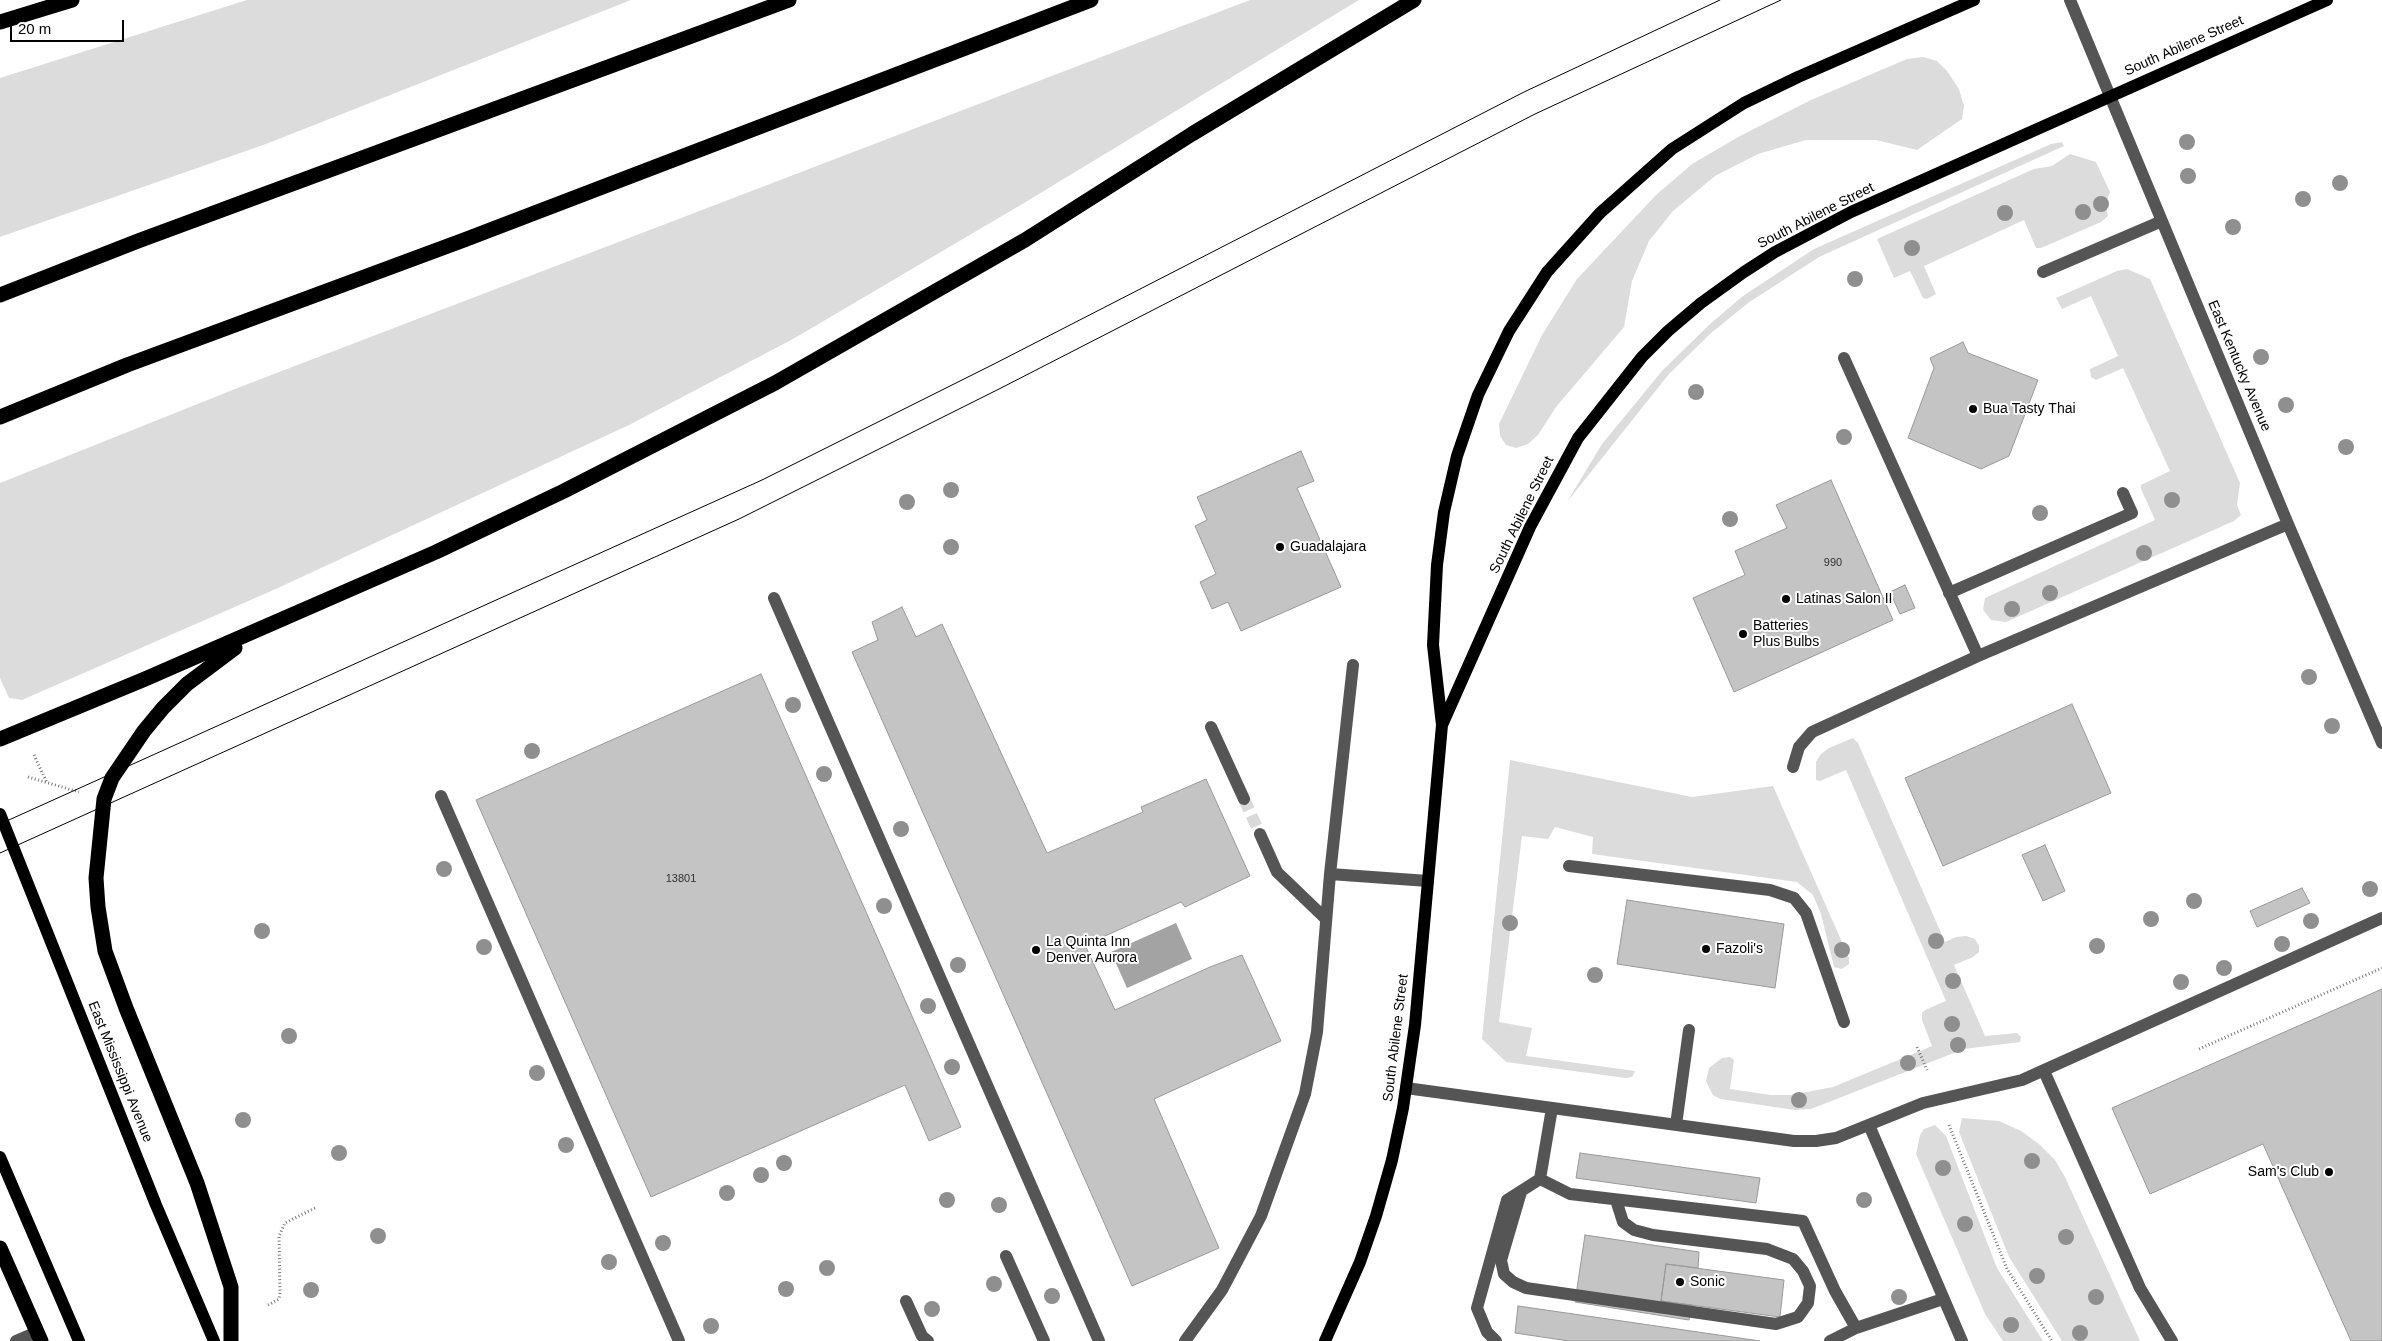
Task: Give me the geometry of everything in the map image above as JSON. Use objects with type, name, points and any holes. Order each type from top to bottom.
[{"type":"highway","points":[[0,22],[72,0]]},
{"type":"highway","points":[[0,295],[138,240],[790,0]]},
{"type":"highway","points":[[0,417],[127,365],[483,233],[1091,0]]},
{"type":"highway","points":[[0,739],[145,679],[436,552],[626,460],[775,383],[1025,240],[1192,134],[1414,0]]},
{"type":"highway","points":[[231,1341],[231,1287],[197,1183],[105,951],[98,907],[96,878],[104,799],[112,778],[144,731],[187,684],[225,653],[288,616]]},
{"type":"highway","points":[[0,1248],[39,1336]]},
{"type":"main road","name":"South Abilene Street","points":[[1325,1341],[1360,1262],[1376,1216],[1392,1160],[1406,1088],[1415,1025],[1442,725],[1433,645],[1433,605],[1444,512],[1457,456],[1478,394],[1509,331],[1547,272],[1600,213],[1630,184],[1692,135],[1744,103],[1798,77],[1974,0]]},
{"type":"main road","name":"South Abilene Street","points":[[1442,725],[1530,527],[1578,438],[1642,357],[1668,331],[1744,272],[1814,230],[2327,0]]},
{"type":"main road","name":"East Mississippi Avenue","points":[[0,814],[156,1204],[214,1341]]},
{"type":"main road","points":[[0,1158],[79,1341]]},
{"type":"street","name":"East Kentucky Avenue","points":[[2070,0],[2288,524],[2382,743]]},
{"type":"street","points":[[2043,272],[2162,220]]},
{"type":"street","points":[[1844,358],[1978,656]]},
{"type":"street","points":[[1949,593],[2132,513],[2123,493]]},
{"type":"street","points":[[1793,768],[1799,747],[1812,732],[1978,656],[2288,524]]},
{"type":"street","points":[[774,598],[1099,1341]]},
{"type":"street","points":[[1185,1341],[1222,1290],[1261,1216],[1305,1094],[1316,1032],[1330,874],[1353,665]]},
{"type":"street","points":[[1211,727],[1244,799]]},
{"type":"street","points":[[441,796],[679,1341]]},
{"type":"street","points":[[1260,834],[1277,872],[1326,919]]},
{"type":"street","points":[[1569,866],[1770,890],[1794,898],[1806,913],[1844,1022]]},
{"type":"street","points":[[1330,874],[1428,881]]},
{"type":"street","points":[[1406,1088],[1816,1142],[1836,1138],[1923,1103],[2022,1080],[2382,918]]},
{"type":"street","points":[[1676,1125],[1689,1030]]},
{"type":"street","points":[[2044,1071],[2140,1288],[2172,1341]]},
{"type":"street","points":[[1496,1341],[1487,1332],[1476,1308],[1507,1200],[1540,1179],[1552,1108]]},
{"type":"street","points":[[1868,1125],[1962,1341]]},
{"type":"street","points":[[1540,1179],[1570,1194],[1803,1220],[1835,1291],[1856,1328]]},
{"type":"street","points":[[1521,1192],[1501,1260],[1504,1274],[1526,1288],[1776,1324],[1798,1316],[1808,1303],[1810,1286],[1804,1270],[1794,1259],[1767,1249],[1653,1235],[1634,1230],[1623,1222],[1616,1200]]},
{"type":"street","points":[[1006,1256],[1044,1341]]},
{"type":"street","points":[[1830,1341],[1856,1328],[1943,1300]]},
{"type":"street","points":[[906,1301],[922,1336],[928,1341]]},
{"type":"street","points":[[16,1341],[39,1336]]},
{"type":"path","points":[[34,755],[47,783]]},
{"type":"path","points":[[28,777],[87,794]]},
{"type":"path","points":[[2199,1049],[2382,968]]},
{"type":"path","points":[[1917,1047],[1927,1070]]},
{"type":"path","points":[[1949,1126],[2007,1269],[2052,1341]]},
{"type":"path","points":[[268,1305],[279,1299],[279,1236],[285,1223],[315,1208]]},
{"type":"shaded area","points":[[247,0],[631,0],[266,144],[0,237],[0,78]]},
{"type":"shaded area","points":[[1250,0],[1359,0],[1024,203],[793,339],[629,425],[278,588],[22,700],[9,698],[0,678],[0,483],[240,387]]},
{"type":"shaded area","points":[[1923,57],[1937,61],[1947,71],[1959,89],[1964,106],[1962,119],[1917,150],[1876,140],[1806,140],[1758,154],[1715,176],[1673,211],[1649,241],[1632,281],[1624,327],[1556,407],[1538,435],[1528,444],[1516,448],[1506,445],[1500,436],[1499,424],[1542,335],[1577,279],[1656,195],[1692,164],[1740,136],[1811,100],[1907,59]]},
{"type":"shaded area","points":[[2062,142],[2064,146],[1819,257],[1748,303],[1710,334],[1669,374],[1567,502],[1602,444],[1662,371],[1710,324],[1743,296],[1814,249],[2051,144]]},
{"type":"shaded area","points":[[2070,154],[2096,162],[2110,192],[2105,205],[2108,216],[2101,222],[2041,248],[2036,248],[2024,220],[1924,266],[1936,294],[1927,299],[1923,298],[1910,271],[1894,278],[1877,239],[2034,169],[2052,166]]},
{"type":"shaded area","points":[[2127,269],[2150,279],[2240,483],[2237,505],[2241,515],[2234,521],[2006,622],[1991,620],[1983,610],[1985,598],[2155,520],[2141,485],[2170,471],[2123,368],[2096,380],[2091,377],[2090,369],[2118,356],[2091,296],[2062,309],[2056,298],[2117,271]]},
{"type":"shaded area","points":[[1853,738],[1858,743],[1945,942],[1956,937],[1966,936],[1975,939],[1979,946],[1979,952],[1973,957],[1954,965],[1985,1036],[2017,1033],[2021,1037],[2020,1042],[1964,1049],[1811,1109],[1795,1110],[1720,1099],[1713,1095],[1706,1081],[1709,1068],[1722,1058],[1730,1057],[1734,1060],[1730,1089],[1771,1095],[1791,1095],[1833,1087],[1932,1046],[1922,1020],[1922,1013],[1946,1001],[1846,770],[1820,781],[1816,780],[1816,762],[1821,754],[1829,748]]},
{"type":"shaded area","points":[[1510,760],[1692,797],[1773,786],[1849,958],[1849,964],[1842,969],[1834,967],[1821,914],[1813,895],[1797,882],[1592,854],[1593,837],[1555,827],[1548,839],[1522,836],[1499,1022],[1532,1028],[1526,1056],[1635,1071],[1632,1077],[1626,1078],[1506,1062],[1482,1039]]},
{"type":"shaded area","points":[[1176,923],[1192,959],[1127,988],[1111,952]]},
{"type":"shaded area","points":[[1962,1118],[1999,1121],[2021,1131],[2039,1144],[2055,1160],[2065,1177],[2140,1341],[2062,1341],[2009,1257],[1959,1132]]},
{"type":"shaded area","points":[[1935,1125],[1946,1136],[1997,1268],[2043,1341],[2003,1341],[1985,1314],[1916,1154],[1920,1135],[1924,1129]]},
{"type":"building","name":"Bua Tasty Thai","points":[[1963,342],[1968,353],[2038,380],[2009,456],[1981,469],[1908,438],[1934,368],[1930,358]]},
{"type":"building","points":[[1301,451],[1314,481],[1297,488],[1341,587],[1241,631],[1228,602],[1212,609],[1200,582],[1216,574],[1195,526],[1207,520],[1197,497]]},
{"type":"building","points":[[1831,480],[1893,620],[1734,692],[1693,598],[1745,575],[1735,551],[1787,528],[1776,505]]},
{"type":"building","points":[[1905,585],[1915,608],[1900,614],[1890,592]]},
{"type":"building","name":"La Quinta Inn Denver Aurora","points":[[902,607],[916,637],[942,624],[1047,853],[1143,812],[1141,807],[1206,779],[1250,876],[1185,907],[1181,902],[1085,945],[1115,1010],[1210,967],[1242,955],[1281,1041],[1154,1099],[1219,1248],[1132,1286],[852,652],[878,640],[872,622]]},
{"type":"building","points":[[761,674],[961,1127],[929,1141],[905,1085],[651,1197],[476,800]]},
{"type":"building","points":[[2072,704],[2111,793],[1943,866],[1905,778]]},
{"type":"building","points":[[2045,845],[2065,891],[2043,901],[2022,855]]},
{"type":"building","points":[[2302,888],[2310,903],[2257,927],[2250,911]]},
{"type":"building","points":[[1627,900],[1784,924],[1775,988],[1617,964]]},
{"type":"building","name":"Sam's Club","points":[[2382,989],[2382,1341],[2351,1341],[2263,1144],[2150,1194],[2112,1108]]},
{"type":"building","points":[[1580,1153],[1760,1178],[1756,1203],[1576,1178]]},
{"type":"building","points":[[1585,1235],[1699,1252],[1698,1268],[1666,1264],[1661,1301],[1692,1305],[1689,1320],[1575,1302]]},
{"type":"building","points":[[1666,1264],[1784,1280],[1780,1317],[1661,1301]]},
{"type":"building","points":[[1518,1306],[1760,1341],[1569,1341],[1515,1333]]},
{"type":"tunnel","points":[[1244,799],[1260,834]]},
{"type":"tram line","points":[[0,824],[762,480],[994,364],[1524,92],[1720,0]]},
{"type":"tram line","points":[[0,853],[739,519],[1001,388],[1535,114],[1781,0]]},
{"type":"place","name":"Bua Tasty Thai","points":[[1973,409]]},
{"type":"place","name":"Guadalajara","points":[[1280,547]]},
{"type":"place","name":"Latinas Salon II","points":[[1786,599]]},
{"type":"place","name":"Batteries Plus Bulbs","points":[[1743,634]]},
{"type":"place","name":"Fazoli's","points":[[1706,949]]},
{"type":"place","name":"La Quinta Inn Denver Aurora","points":[[1036,950]]},
{"type":"place","name":"Sam's Club","points":[[2329,1172]]},
{"type":"place","name":"Sonic","points":[[1680,1282]]}]
